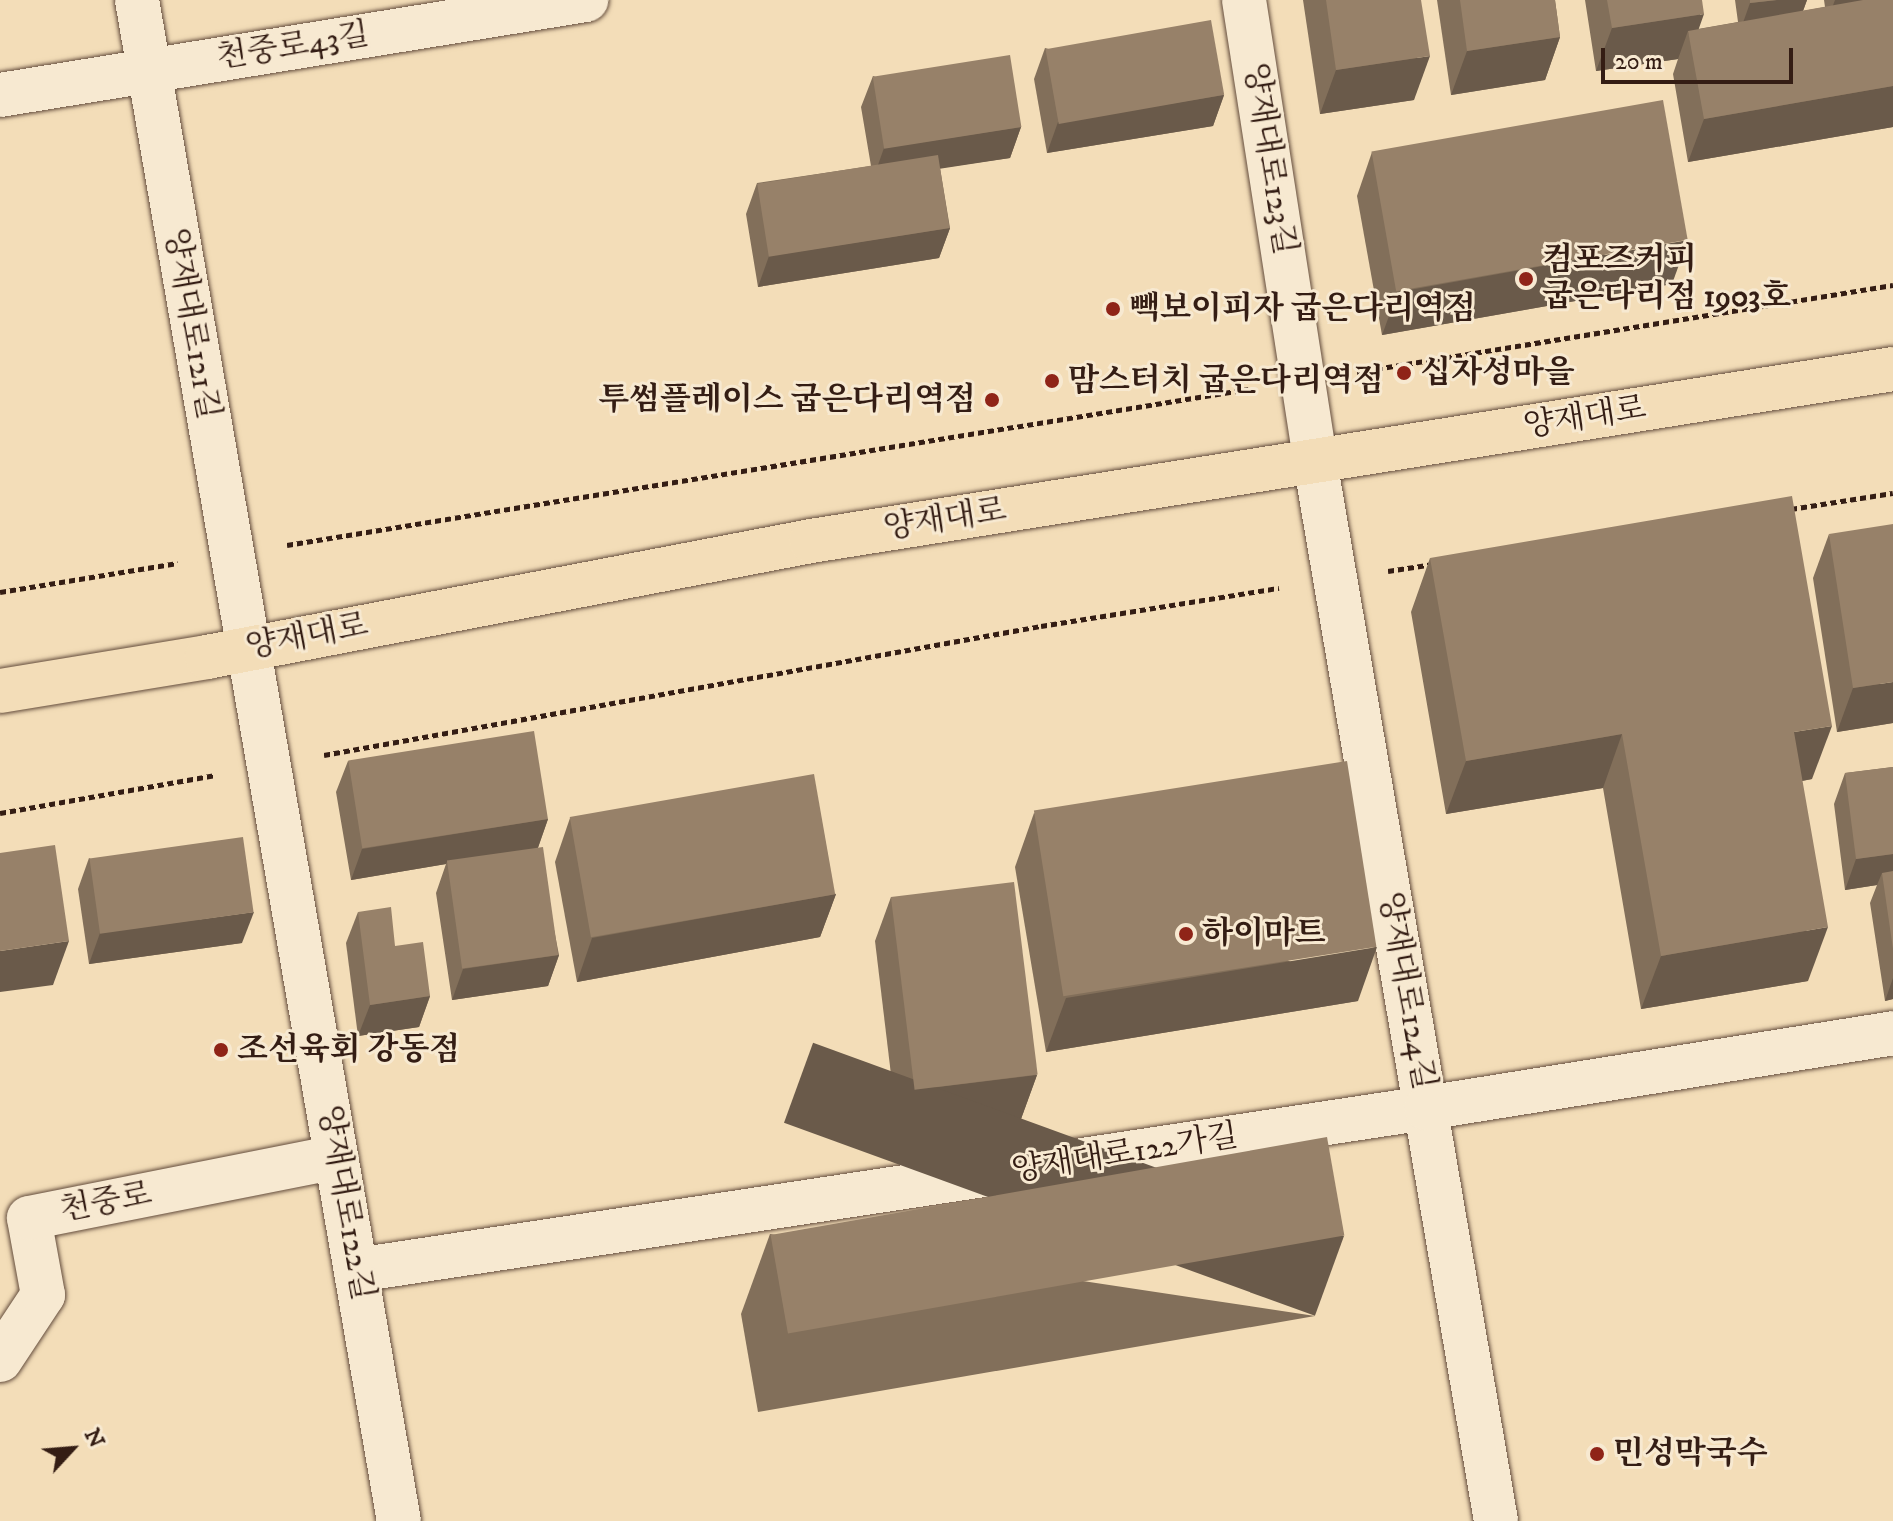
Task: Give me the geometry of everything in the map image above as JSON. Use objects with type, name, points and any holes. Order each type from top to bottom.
[{"type":"main road","name":"양재대로","points":[[0,691],[246,649],[811,541],[1893,369]]},
{"type":"street","name":"양재대로121길","points":[[137,0],[246,649]]},
{"type":"street","name":"천중로43길","points":[[0,95],[586,0]]},
{"type":"street","name":"양재대로123길","points":[[1244,0],[1315,461]]},
{"type":"street","name":"양재대로124길","points":[[1315,461],[1496,1521]]},
{"type":"street","name":"양재대로122길","points":[[246,649],[399,1521]]},
{"type":"street","name":"양재대로122가길","points":[[357,1270],[1426,1108],[1893,1033]]},
{"type":"street","name":"천중로","points":[[0,1360],[43,1295],[29,1218],[336,1157]]},
{"type":"path","points":[[0,592],[1893,285]]},
{"type":"path","points":[[1785,510],[1893,493]]},
{"type":"path","points":[[0,813],[1041,626],[1444,563]]},
{"type":"building","points":[[1326,0],[1421,0],[1430,56],[1336,70]]},
{"type":"building","points":[[1460,0],[1555,0],[1560,37],[1467,51]]},
{"type":"building","points":[[1607,0],[1702,0],[1704,14],[1612,28]]},
{"type":"building","points":[[1750,0],[1777,0],[1750,3]]},
{"type":"building","points":[[1863,0],[1893,0],[1893,86],[1704,119],[1688,31]]},
{"type":"building","points":[[1211,20],[1224,95],[1059,124],[1046,49]]},
{"type":"building","points":[[1010,55],[1021,127],[884,149],[873,77]]},
{"type":"building","points":[[1663,100],[1688,240],[1396,291],[1371,151]]},
{"type":"building","points":[[938,155],[950,228],[769,257],[757,184]]},
{"type":"building","points":[[1792,496],[1832,726],[1794,732],[1828,927],[1661,956],[1622,734],[1466,761],[1430,558]]},
{"type":"building","points":[[1893,524],[1893,682],[1853,688],[1829,534]]},
{"type":"building","points":[[534,731],[548,819],[362,848],[348,760]]},
{"type":"building","name":"하이마트","points":[[1347,761],[1376,947],[1063,996],[1034,811]]},
{"type":"building","points":[[1893,767],[1893,854],[1856,859],[1845,773]]},
{"type":"building","points":[[814,774],[835,894],[591,937],[570,817]]},
{"type":"building","points":[[243,837],[254,912],[100,934],[90,859]]},
{"type":"building","points":[[55,845],[69,941],[0,951],[0,853]]},
{"type":"building","points":[[543,847],[558,955],[462,968],[447,860]]},
{"type":"building","points":[[1893,871],[1893,949],[1882,873]]},
{"type":"building","points":[[1014,882],[1038,1075],[915,1090],[891,897]]},
{"type":"building","points":[[391,907],[395,946],[423,942],[430,996],[370,1005],[358,912]]},
{"type":"building","points":[[1327,1137],[1344,1235],[788,1334],[771,1235]]},
{"type":"place","name":"컴포즈커피 굽은다리점 1903호","points":[[1526,279]]},
{"type":"place","name":"빽보이피자 굽은다리역점","points":[[1113,309]]},
{"type":"place","name":"십자성마을","points":[[1404,373]]},
{"type":"place","name":"맘스터치 굽은다리역점","points":[[1052,381]]},
{"type":"place","name":"투썸플레이스 굽은다리역점","points":[[992,400]]},
{"type":"place","name":"하이마트","points":[[1186,934]]},
{"type":"place","name":"조선육회 강동점","points":[[221,1050]]},
{"type":"place","name":"민성막국수","points":[[1597,1454]]}]
